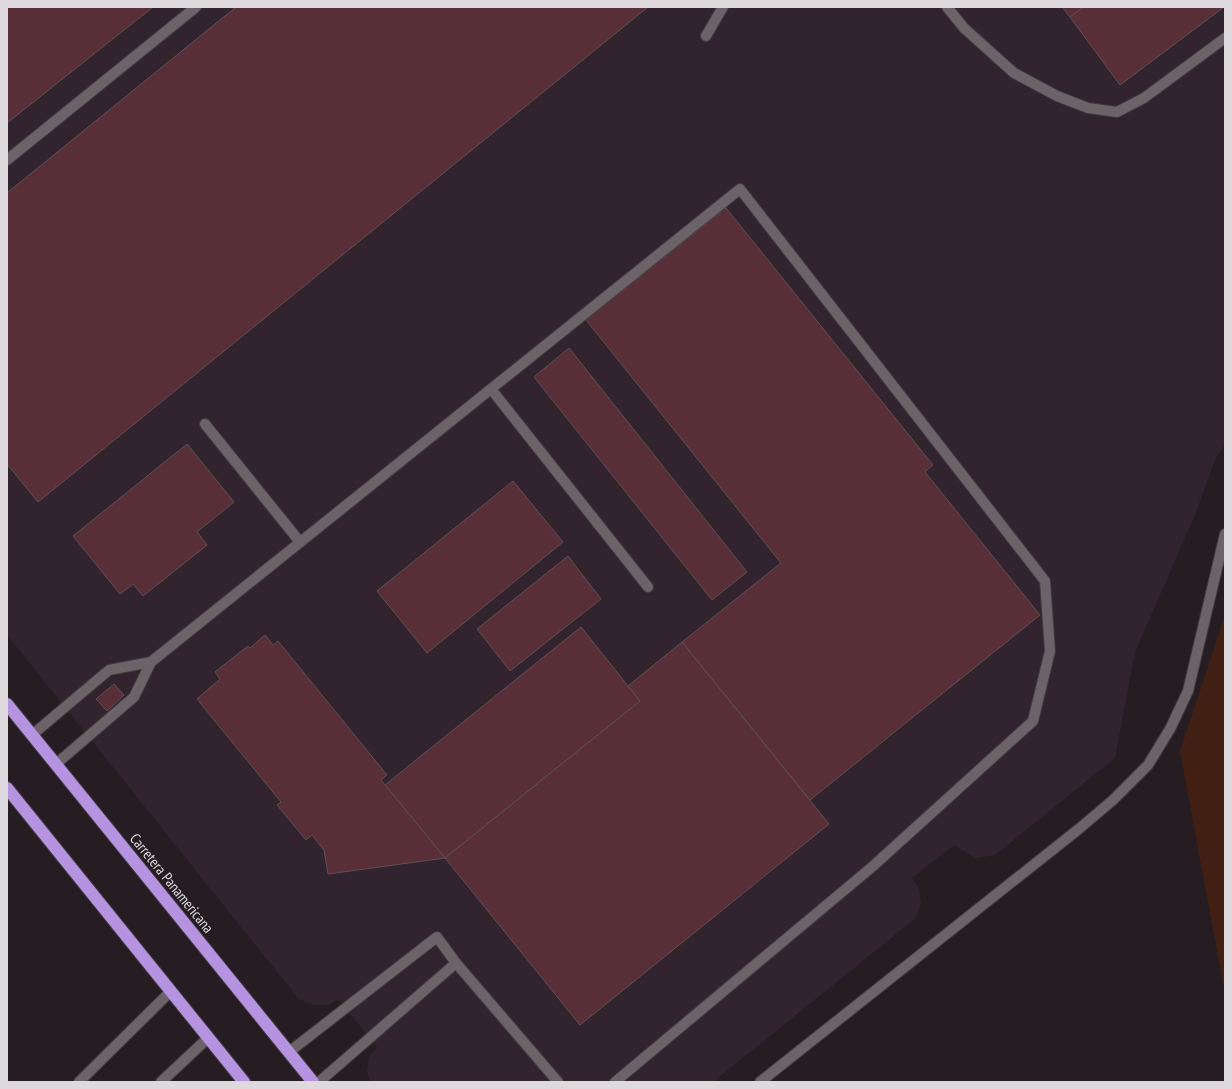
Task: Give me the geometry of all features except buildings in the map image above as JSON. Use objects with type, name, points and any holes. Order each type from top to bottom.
[{"type":"highway","name":"Carretera Panamericana","points":[[7,704],[313,1082]]},
{"type":"highway","points":[[7,788],[244,1082]]},
{"type":"street","points":[[7,160],[196,7]]},
{"type":"street","points":[[706,36],[723,7]]},
{"type":"street","points":[[948,7],[964,28],[1014,73],[1057,96],[1088,108],[1117,112],[1144,98],[1225,38]]},
{"type":"street","points":[[56,764],[134,697],[151,662],[740,189],[1045,581],[1050,651],[1033,721],[872,867],[615,1082]]},
{"type":"street","points":[[491,389],[648,587]]},
{"type":"street","points":[[205,424],[300,542]]},
{"type":"street","points":[[760,1082],[1080,828],[1113,800],[1148,765],[1170,729],[1188,691],[1225,534]]},
{"type":"street","points":[[32,735],[109,670],[151,662]]},
{"type":"street","points":[[289,1052],[437,937],[456,963],[558,1082]]},
{"type":"street","points":[[319,1082],[456,963]]},
{"type":"street","points":[[79,1082],[171,991]]},
{"type":"street","points":[[161,1082],[208,1038]]},
{"type":"shaded area","points":[[7,7],[1225,7],[1225,444],[1215,460],[1195,515],[1135,652],[1115,758],[995,855],[976,858],[954,845],[912,878],[919,889],[921,903],[916,918],[713,1082],[370,1082],[367,1072],[369,1057],[377,1047],[338,999],[329,1005],[313,1005],[299,999],[7,635]]},
{"type":"shaded area","points":[[1225,615],[1225,994],[1180,751]]}]
